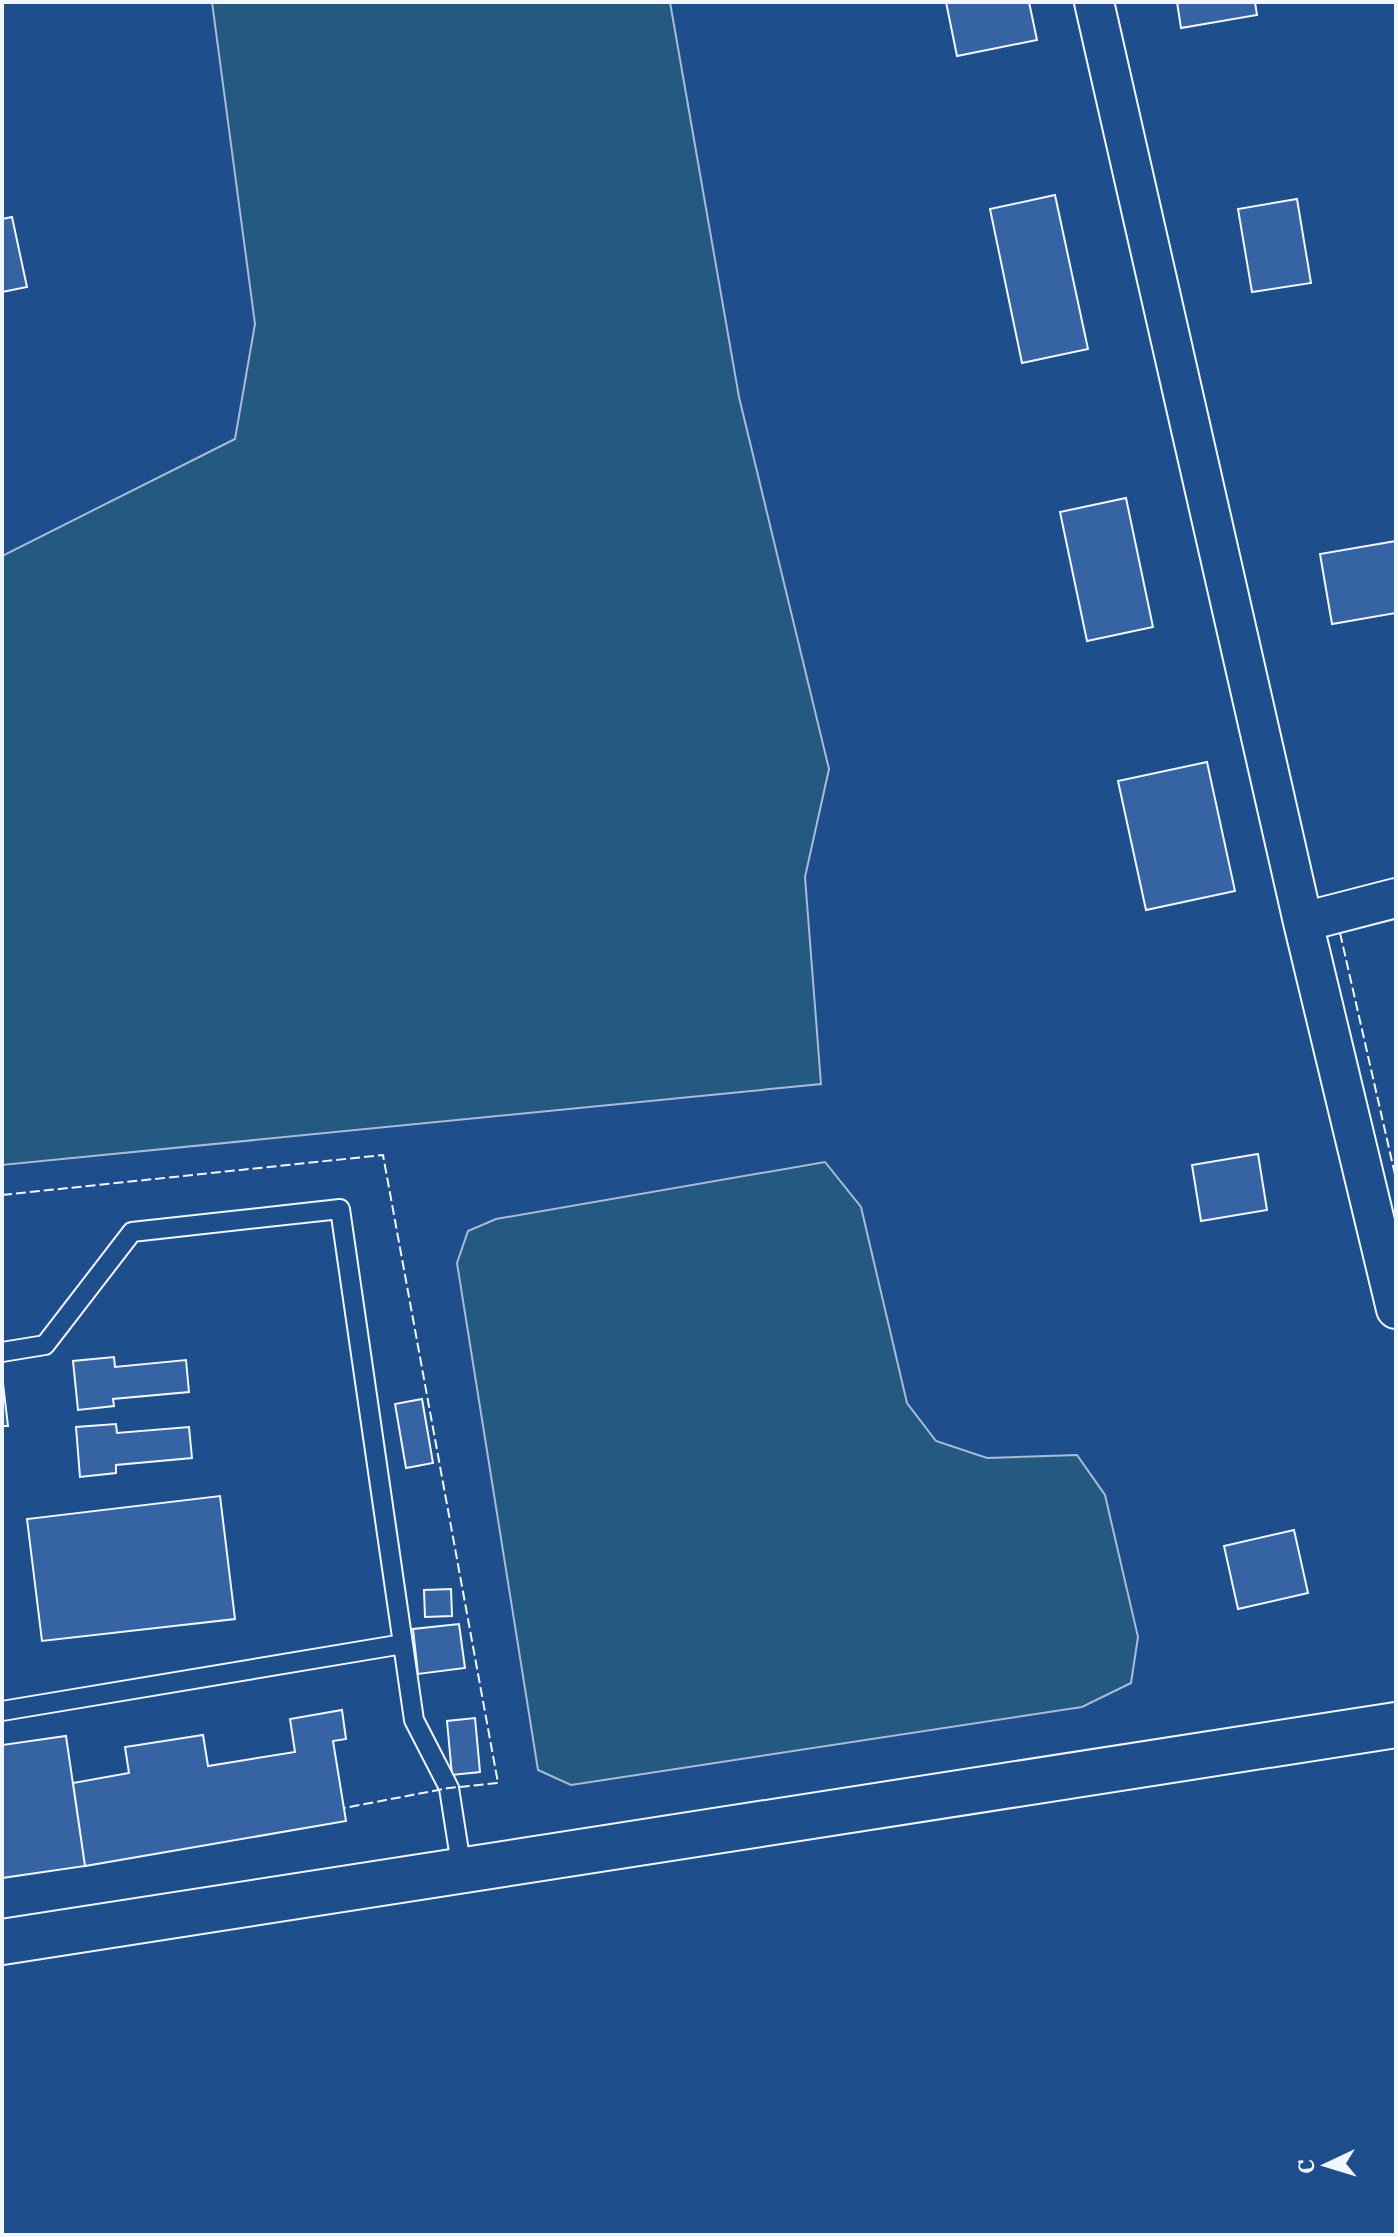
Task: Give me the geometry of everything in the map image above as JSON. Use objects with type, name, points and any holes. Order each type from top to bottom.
[{"type":"street","points":[[1094,2],[1303,922],[1396,1309]]},
{"type":"street","points":[[1303,922],[1396,898]]},
{"type":"street","points":[[2,1942],[1396,1725]]},
{"type":"lane","points":[[2,1352],[45,1345],[132,1232],[340,1209],[414,1720],[449,1788],[462,1871]]},
{"type":"lane","points":[[2,1711],[403,1644]]},
{"type":"shaded area","points":[[212,2],[670,2],[739,397],[829,769],[805,877],[821,1084],[2,1165],[2,556],[235,439],[255,324]]},
{"type":"shaded area","points":[[825,1162],[861,1207],[907,1403],[936,1441],[987,1458],[1077,1455],[1105,1495],[1138,1637],[1131,1683],[1082,1707],[571,1785],[538,1770],[457,1263],[468,1231],[496,1219]]},
{"type":"building","points":[[946,2],[1029,2],[1037,40],[957,56]]},
{"type":"building","points":[[1177,2],[1255,2],[1257,15],[1181,28]]},
{"type":"building","points":[[1055,195],[1088,349],[1022,363],[990,209]]},
{"type":"building","points":[[1297,199],[1311,283],[1252,292],[1238,209]]},
{"type":"building","points":[[12,217],[27,287],[2,292],[2,219]]},
{"type":"building","points":[[1126,498],[1153,627],[1087,641],[1060,512]]},
{"type":"building","points":[[1396,541],[1396,613],[1332,624],[1320,554]]},
{"type":"building","points":[[1207,762],[1235,891],[1146,910],[1118,781]]},
{"type":"building","points":[[1258,1154],[1267,1210],[1201,1221],[1192,1165]]},
{"type":"building","points":[[114,1357],[115,1367],[186,1360],[189,1392],[113,1399],[114,1406],[78,1410],[73,1361]]},
{"type":"building","points":[[2,1375],[8,1426],[2,1426]]},
{"type":"building","points":[[422,1399],[433,1463],[406,1468],[395,1404]]},
{"type":"building","points":[[116,1424],[117,1433],[189,1427],[192,1458],[116,1465],[116,1473],[80,1477],[76,1427]]},
{"type":"building","points":[[220,1496],[235,1619],[42,1641],[27,1519]]},
{"type":"building","points":[[1294,1530],[1308,1593],[1238,1609],[1224,1546]]},
{"type":"building","points":[[451,1589],[452,1616],[425,1617],[424,1590]]},
{"type":"building","points":[[459,1624],[465,1668],[418,1674],[413,1629]]},
{"type":"building","points":[[342,1710],[346,1739],[333,1741],[346,1821],[85,1866],[73,1783],[129,1773],[125,1747],[203,1735],[208,1766],[295,1752],[290,1719]]},
{"type":"building","points":[[475,1718],[480,1772],[452,1775],[447,1721]]},
{"type":"building","points":[[66,1736],[85,1866],[2,1878],[2,1745]]},
{"type":"fence","points":[[1340,933],[1396,1179]]},
{"type":"fence","points":[[2,1195],[383,1155],[498,1783],[449,1788],[344,1808]]}]
